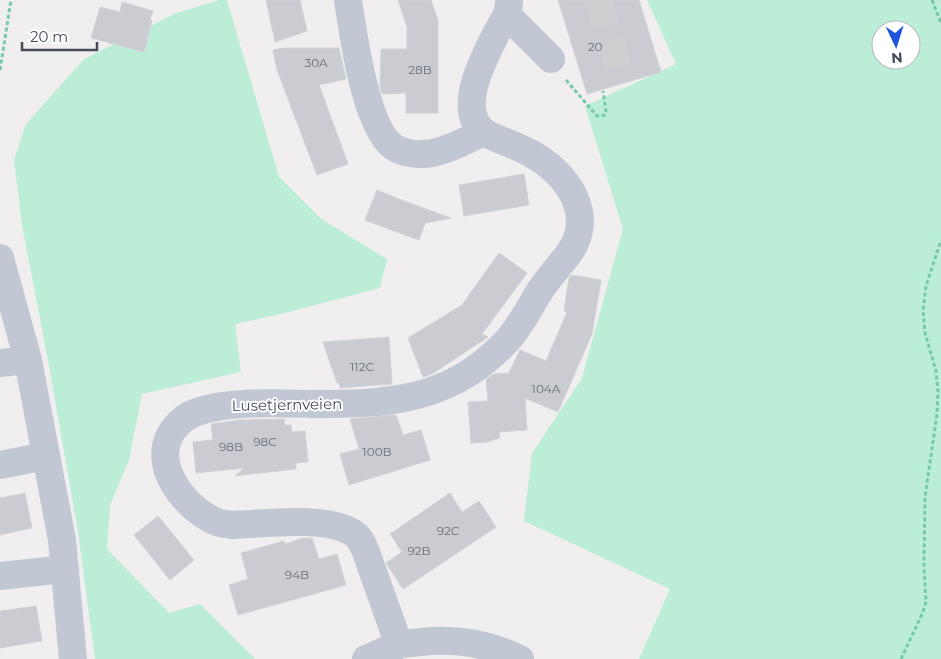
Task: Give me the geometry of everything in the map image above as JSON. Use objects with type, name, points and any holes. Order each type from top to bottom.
[{"type":"lane","points":[[348,0],[362,80],[374,118],[386,141],[404,152],[415,154],[434,152],[458,146],[483,132],[475,121],[472,112],[473,90],[508,8],[552,59]]},
{"type":"lane","name":"Lusetjernveien","points":[[399,645],[366,552],[354,533],[331,525],[316,523],[232,525],[219,523],[193,507],[181,495],[166,465],[165,452],[169,436],[177,425],[197,412],[250,404],[356,404],[383,402],[426,393],[444,387],[479,366],[512,336],[541,290],[576,243],[581,225],[578,204],[573,192],[552,169],[531,153],[483,132]]},
{"type":"lane","points":[[0,258],[28,360],[62,540],[73,659]]},
{"type":"lane","points":[[0,363],[28,360]]},
{"type":"lane","points":[[0,465],[46,456]]},
{"type":"lane","points":[[0,576],[65,569]]},
{"type":"lane","points":[[366,659],[382,654],[399,645],[446,640],[468,642],[506,652],[520,659]]},
{"type":"path","points":[[0,70],[11,0]]},
{"type":"path","points":[[932,0],[941,23]]},
{"type":"path","points":[[552,59],[560,72],[597,116],[605,115],[606,112],[603,90]]},
{"type":"path","points":[[901,659],[926,602],[924,566],[925,497],[937,414],[938,391],[936,371],[925,333],[923,310],[926,286],[941,240]]},
{"type":"green space","points":[[219,0],[227,0],[279,177],[321,219],[387,259],[380,288],[235,324],[241,372],[142,394],[129,460],[110,505],[107,549],[169,613],[200,604],[255,659],[95,659],[78,532],[22,225],[14,160],[26,124],[84,59],[174,14]]},
{"type":"green space","points":[[647,0],[941,0],[941,659],[639,659],[670,589],[524,521],[532,453],[582,378],[623,229],[585,106],[676,64]]},
{"type":"building","points":[[266,0],[300,0],[307,31],[275,42]]},
{"type":"building","points":[[398,0],[431,0],[438,21],[438,113],[406,113],[406,93],[382,94],[380,86],[381,49],[407,49],[407,27]]},
{"type":"building","points":[[558,0],[639,0],[661,72],[587,94]]},
{"type":"building","points":[[122,2],[153,11],[144,52],[91,38],[100,7],[120,12]]},
{"type":"building","points":[[284,48],[339,48],[346,79],[319,85],[348,164],[317,175],[277,70],[273,50]]},
{"type":"building","points":[[524,174],[529,205],[464,216],[459,185]]},
{"type":"building","points":[[377,190],[451,218],[425,223],[419,240],[386,228],[365,220]]},
{"type":"building","points":[[499,253],[527,273],[482,334],[488,337],[432,374],[423,377],[408,338],[462,305]]},
{"type":"building","points":[[571,275],[601,280],[592,334],[558,412],[525,398],[527,430],[499,432],[500,438],[487,442],[471,443],[468,402],[488,401],[486,379],[494,374],[509,373],[520,350],[546,361],[567,312],[564,311]]},
{"type":"building","points":[[389,337],[392,384],[340,388],[323,342]]},
{"type":"building","points":[[396,415],[403,435],[421,430],[430,460],[349,485],[340,454],[359,449],[350,419]]},
{"type":"building","points":[[284,419],[285,425],[291,425],[292,432],[305,431],[308,462],[296,463],[296,469],[235,476],[244,468],[196,473],[193,442],[213,440],[211,424],[240,420]]},
{"type":"building","points":[[25,493],[32,528],[0,535],[0,498]]},
{"type":"building","points":[[450,493],[462,512],[479,501],[496,527],[403,589],[386,563],[402,552],[390,534]]},
{"type":"building","points":[[158,516],[194,560],[170,580],[134,535]]},
{"type":"building","points":[[303,538],[312,538],[319,559],[337,554],[346,585],[238,615],[229,585],[248,579],[241,553],[284,541],[285,544]]},
{"type":"building","points":[[36,606],[42,641],[0,648],[0,611]]},
{"type":"tunnel","points":[[598,0],[621,75]]}]
